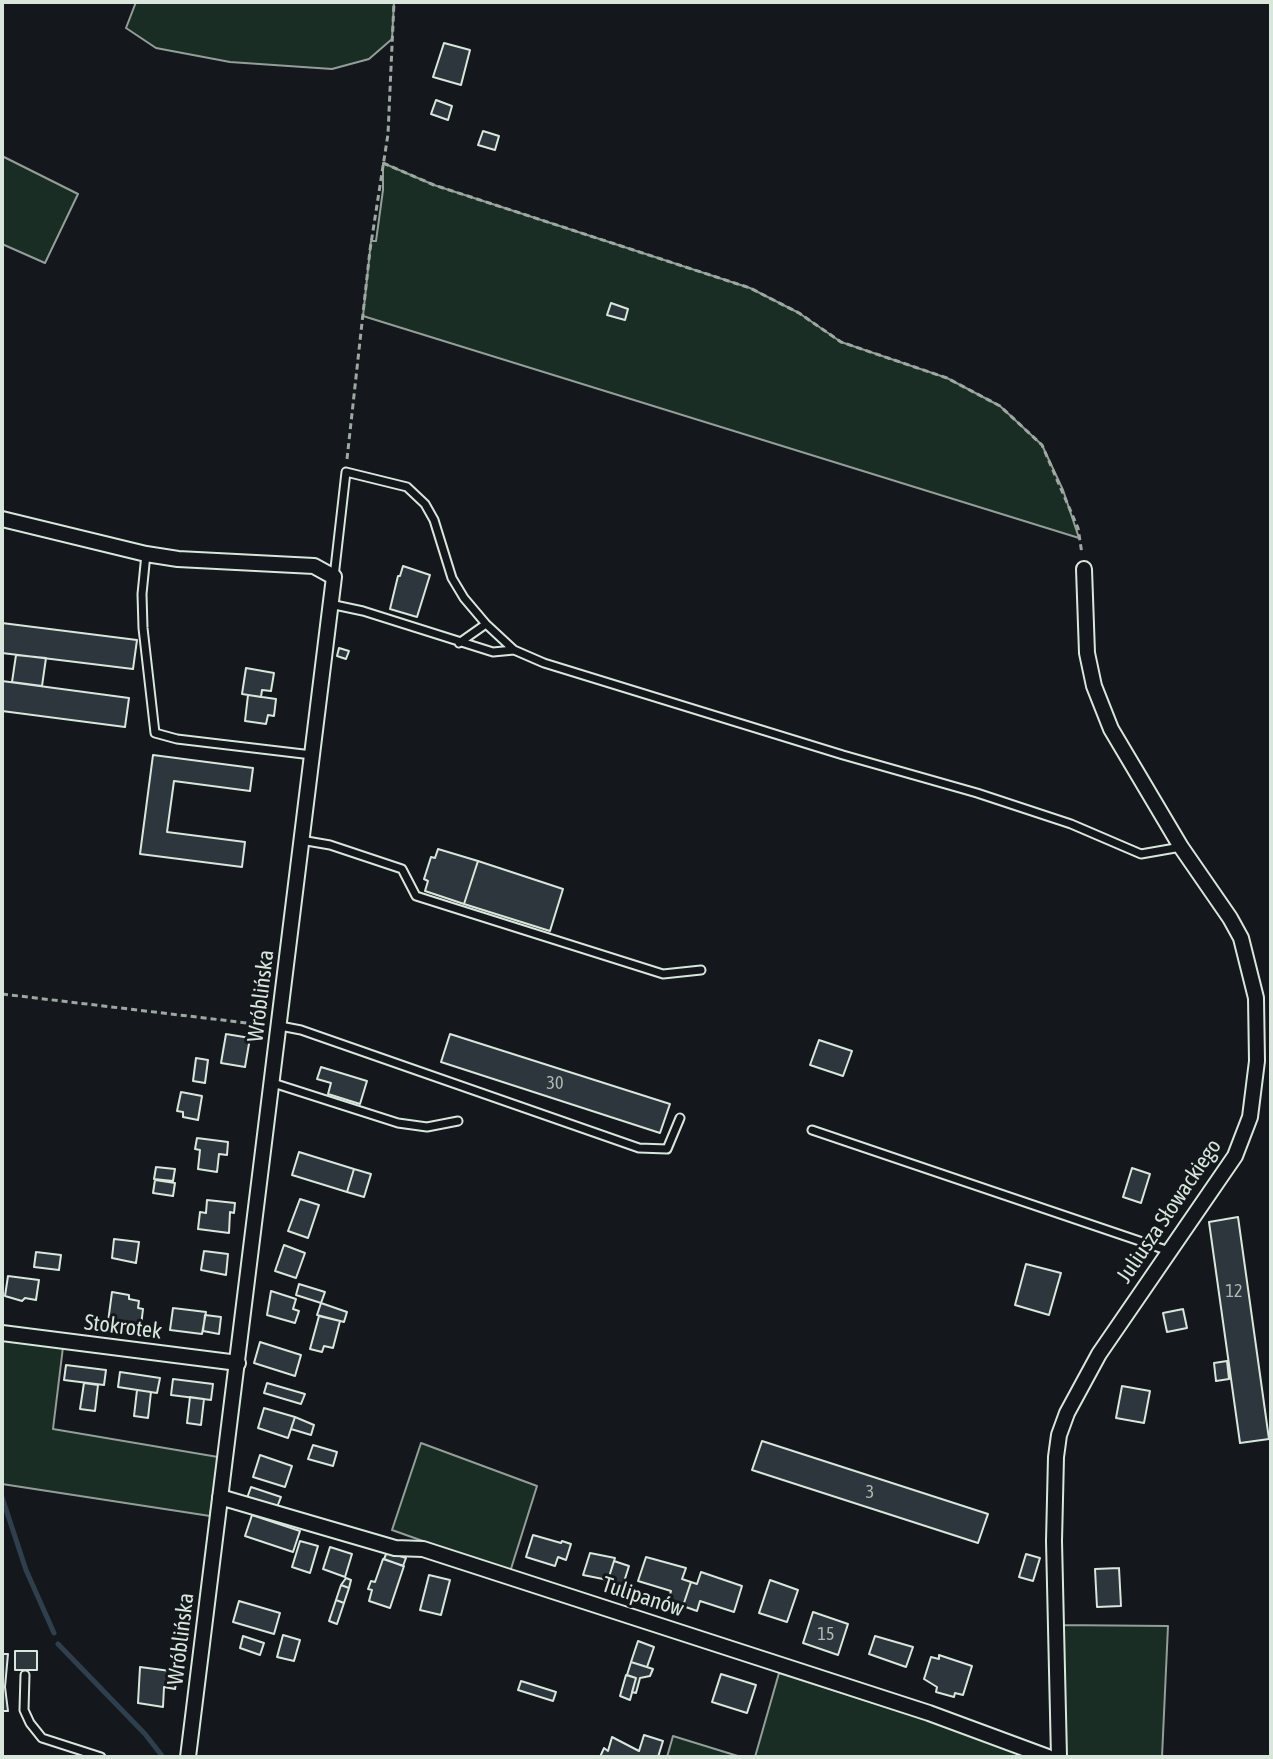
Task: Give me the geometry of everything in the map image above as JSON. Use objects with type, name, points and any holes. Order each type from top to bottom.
[{"type":"street","points":[[2,519],[146,554],[178,559],[314,566],[334,577]]},
{"type":"street","name":"Juliusza Słowackiego","points":[[1059,1757],[1054,1541],[1059,1435],[1067,1413],[1099,1354],[1235,1156],[1250,1117],[1257,1061],[1256,998],[1241,938],[1181,847],[1111,729],[1094,686],[1087,653],[1084,569]]},
{"type":"street","name":"Wróblińska","points":[[188,1757],[334,577]]},
{"type":"street","name":"Stokrotek","points":[[2,1333],[238,1363]]},
{"type":"street","name":"Tulipanów","points":[[220,1497],[395,1548],[423,1549],[929,1713],[1048,1757]]},
{"type":"lane","points":[[334,577],[346,472],[407,487],[425,504],[434,520],[452,578],[464,598],[514,650],[544,663],[977,793],[1071,824],[1141,854],[1181,847]]},
{"type":"lane","points":[[146,554],[143,628],[155,733],[177,739],[312,755]]},
{"type":"lane","points":[[330,604],[363,611],[493,652],[514,650]]},
{"type":"lane","points":[[459,643],[486,624]]},
{"type":"lane","points":[[301,840],[330,845],[402,869],[416,896],[663,974],[701,970]]},
{"type":"lane","points":[[280,1026],[301,1030],[639,1148],[667,1149],[680,1118]]},
{"type":"lane","points":[[273,1083],[398,1123],[427,1127],[458,1121]]},
{"type":"lane","points":[[812,1130],[1169,1251]]},
{"type":"lane","points":[[25,1675],[24,1710],[42,1738],[101,1757]]},
{"type":"path","points":[[346,472],[369,263],[389,119],[394,2]]},
{"type":"path","points":[[383,163],[434,185],[750,288],[799,313],[841,342],[947,378],[1000,406],[1042,445],[1078,528],[1084,569]]},
{"type":"path","points":[[2,994],[280,1026]]},
{"type":"green space","points":[[136,2],[394,2],[392,39],[369,59],[332,69],[230,62],[156,48],[126,28]]},
{"type":"green space","points":[[2,156],[78,194],[45,263],[2,244]]},
{"type":"green space","points":[[383,163],[434,185],[750,288],[799,313],[841,342],[947,378],[1000,406],[1042,445],[1063,490],[1079,538],[363,316],[371,241],[376,241],[383,190]]},
{"type":"green space","points":[[2,1340],[63,1347],[53,1429],[218,1457],[210,1516],[2,1484]]},
{"type":"green space","points":[[421,1443],[537,1486],[510,1572],[392,1530]]},
{"type":"green space","points":[[1056,1625],[1168,1626],[1162,1757],[1059,1757]]},
{"type":"green space","points":[[779,1673],[908,1714],[929,1713],[1048,1757],[755,1757]]},
{"type":"green space","points":[[673,1736],[741,1757],[667,1757]]},
{"type":"building","points":[[444,43],[470,50],[461,85],[433,77]]},
{"type":"building","points":[[436,100],[452,106],[448,120],[431,114]]},
{"type":"building","points":[[483,131],[499,136],[495,150],[478,145]]},
{"type":"building","points":[[611,303],[628,309],[625,320],[607,315]]},
{"type":"building","points":[[403,566],[430,575],[417,617],[390,609]]},
{"type":"building","points":[[2,623],[137,640],[133,669],[2,653]]},
{"type":"building","points":[[339,648],[349,651],[346,659],[337,656]]},
{"type":"building","points":[[16,655],[46,658],[42,686],[12,682]]},
{"type":"building","points":[[246,668],[274,673],[271,691],[262,690],[261,697],[242,694]]},
{"type":"building","points":[[2,681],[129,698],[125,727],[2,711]]},
{"type":"building","points":[[248,695],[276,699],[274,716],[268,715],[266,724],[245,721]]},
{"type":"building","points":[[153,755],[253,768],[250,791],[174,781],[167,832],[245,842],[242,867],[140,854]]},
{"type":"building","points":[[438,849],[478,861],[464,904],[425,891],[428,881],[424,879],[431,857],[435,858]]},
{"type":"building","points":[[478,861],[563,889],[550,931],[464,904]]},
{"type":"building","points":[[226,1034],[250,1038],[245,1067],[221,1063]]},
{"type":"building","points":[[450,1034],[670,1104],[660,1133],[441,1062]]},
{"type":"building","points":[[819,1040],[852,1051],[843,1076],[810,1065]]},
{"type":"building","points":[[196,1058],[208,1060],[205,1083],[193,1081]]},
{"type":"building","points":[[321,1067],[367,1081],[360,1104],[328,1094],[331,1083],[317,1079]]},
{"type":"building","points":[[181,1092],[202,1096],[198,1120],[183,1117],[183,1112],[177,1111]]},
{"type":"building","points":[[197,1138],[228,1142],[227,1155],[219,1154],[217,1172],[198,1169],[200,1150],[195,1149]]},
{"type":"building","points":[[299,1152],[354,1169],[347,1192],[292,1175]]},
{"type":"building","points":[[156,1167],[175,1169],[173,1181],[154,1179]]},
{"type":"building","points":[[1132,1168],[1150,1174],[1141,1203],[1123,1197]]},
{"type":"building","points":[[354,1169],[371,1174],[364,1197],[347,1192]]},
{"type":"building","points":[[155,1180],[175,1183],[173,1196],[153,1193]]},
{"type":"building","points":[[300,1199],[319,1205],[308,1238],[288,1231]]},
{"type":"building","points":[[207,1200],[235,1203],[234,1213],[230,1212],[229,1233],[198,1229],[200,1212],[206,1213]]},
{"type":"building","points":[[1238,1217],[1269,1439],[1240,1443],[1209,1222]]},
{"type":"building","points":[[114,1239],[139,1242],[136,1263],[112,1258]]},
{"type":"building","points":[[284,1245],[305,1253],[296,1278],[275,1271]]},
{"type":"building","points":[[204,1251],[228,1254],[226,1275],[201,1270]]},
{"type":"building","points":[[36,1252],[61,1255],[59,1270],[34,1267]]},
{"type":"building","points":[[1026,1264],[1061,1273],[1049,1315],[1015,1305]]},
{"type":"building","points":[[8,1276],[39,1280],[36,1300],[25,1298],[22,1301],[5,1296]]},
{"type":"building","points":[[299,1284],[325,1292],[321,1303],[296,1295]]},
{"type":"building","points":[[271,1291],[296,1299],[293,1309],[299,1311],[295,1323],[267,1315]]},
{"type":"building","points":[[112,1292],[129,1295],[129,1299],[139,1301],[138,1308],[143,1309],[141,1326],[108,1322]]},
{"type":"building","points":[[321,1303],[347,1312],[344,1322],[317,1315]]},
{"type":"building","points":[[173,1308],[206,1312],[202,1334],[170,1330]]},
{"type":"building","points":[[1183,1309],[1187,1328],[1167,1332],[1163,1313]]},
{"type":"building","points":[[205,1315],[221,1317],[219,1334],[203,1331]]},
{"type":"building","points":[[319,1316],[340,1321],[333,1348],[324,1346],[322,1352],[310,1349]]},
{"type":"building","points":[[260,1342],[301,1355],[295,1376],[254,1363]]},
{"type":"building","points":[[1227,1361],[1229,1379],[1216,1381],[1214,1363]]},
{"type":"building","points":[[66,1365],[106,1370],[104,1385],[64,1380]]},
{"type":"building","points":[[120,1372],[160,1378],[157,1393],[118,1387]]},
{"type":"building","points":[[173,1379],[213,1384],[211,1400],[171,1395]]},
{"type":"building","points":[[84,1383],[98,1385],[95,1411],[80,1409]]},
{"type":"building","points":[[267,1383],[305,1394],[301,1404],[264,1393]]},
{"type":"building","points":[[1122,1386],[1150,1391],[1144,1423],[1116,1418]]},
{"type":"building","points":[[137,1390],[151,1392],[148,1418],[134,1416]]},
{"type":"building","points":[[190,1397],[204,1399],[201,1425],[187,1423]]},
{"type":"building","points":[[264,1408],[295,1417],[288,1438],[258,1428]]},
{"type":"building","points":[[295,1417],[314,1425],[311,1435],[291,1429]]},
{"type":"building","points":[[762,1441],[988,1514],[978,1543],[752,1470]]},
{"type":"building","points":[[313,1445],[337,1452],[333,1466],[308,1459]]},
{"type":"building","points":[[260,1455],[292,1466],[285,1487],[253,1477]]},
{"type":"building","points":[[251,1487],[281,1497],[277,1507],[247,1498]]},
{"type":"building","points":[[252,1515],[300,1531],[293,1552],[245,1536]]},
{"type":"building","points":[[533,1535],[571,1544],[566,1560],[558,1557],[555,1566],[526,1557]]},
{"type":"building","points":[[300,1541],[318,1546],[310,1573],[292,1567]]},
{"type":"building","points":[[330,1547],[352,1554],[345,1577],[323,1569]]},
{"type":"building","points":[[387,1552],[406,1558],[403,1566],[384,1559]]},
{"type":"building","points":[[590,1553],[615,1558],[608,1580],[583,1575]]},
{"type":"building","points":[[1026,1554],[1040,1558],[1033,1581],[1019,1577]]},
{"type":"building","points":[[646,1557],[686,1568],[682,1579],[691,1582],[683,1606],[668,1601],[671,1591],[638,1581]]},
{"type":"building","points":[[383,1559],[404,1566],[390,1608],[369,1601],[372,1590],[368,1589],[371,1581],[375,1582]]},
{"type":"building","points":[[614,1561],[629,1566],[623,1585],[608,1580]]},
{"type":"building","points":[[1119,1568],[1121,1606],[1097,1607],[1095,1569]]},
{"type":"building","points":[[701,1572],[742,1586],[734,1612],[700,1601],[697,1611],[683,1606],[691,1582],[697,1584]]},
{"type":"building","points":[[429,1575],[450,1580],[441,1615],[420,1610]]},
{"type":"building","points":[[346,1578],[351,1580],[349,1588],[341,1585]]},
{"type":"building","points":[[770,1580],[798,1590],[787,1622],[759,1613]]},
{"type":"building","points":[[341,1585],[349,1588],[344,1603],[336,1600]]},
{"type":"building","points":[[336,1600],[344,1603],[337,1624],[329,1621]]},
{"type":"building","points":[[239,1601],[280,1613],[274,1634],[233,1622]]},
{"type":"building","points":[[813,1612],[848,1624],[838,1655],[803,1643]]},
{"type":"building","points":[[283,1635],[300,1640],[294,1661],[277,1657]]},
{"type":"building","points":[[243,1636],[264,1643],[260,1655],[240,1648]]},
{"type":"building","points":[[875,1636],[913,1647],[906,1667],[869,1654]]},
{"type":"building","points":[[638,1641],[654,1647],[647,1667],[631,1662]]},
{"type":"building","points":[[15,1651],[37,1651],[37,1670],[15,1670]]},
{"type":"building","points":[[2,1654],[8,1654],[5,1687],[8,1711],[2,1711]]},
{"type":"building","points":[[939,1655],[972,1666],[963,1695],[955,1693],[954,1697],[936,1692],[937,1687],[924,1679],[931,1657],[939,1659]]},
{"type":"building","points":[[631,1662],[653,1669],[650,1676],[640,1678],[636,1693],[632,1692],[636,1678],[627,1675]]},
{"type":"building","points":[[140,1667],[178,1672],[175,1689],[164,1687],[163,1707],[138,1703]]},
{"type":"building","points":[[721,1674],[756,1685],[747,1713],[712,1702]]},
{"type":"building","points":[[626,1675],[636,1678],[630,1700],[620,1696]]},
{"type":"building","points":[[521,1681],[556,1692],[553,1701],[518,1690]]},
{"type":"building","points":[[644,1735],[663,1741],[658,1757],[600,1757],[604,1748],[608,1751],[612,1737],[639,1751]]},
{"type":"waterway","points":[[2,1497],[26,1570],[54,1633]]},
{"type":"waterway","points":[[58,1644],[145,1734],[163,1757]]}]
